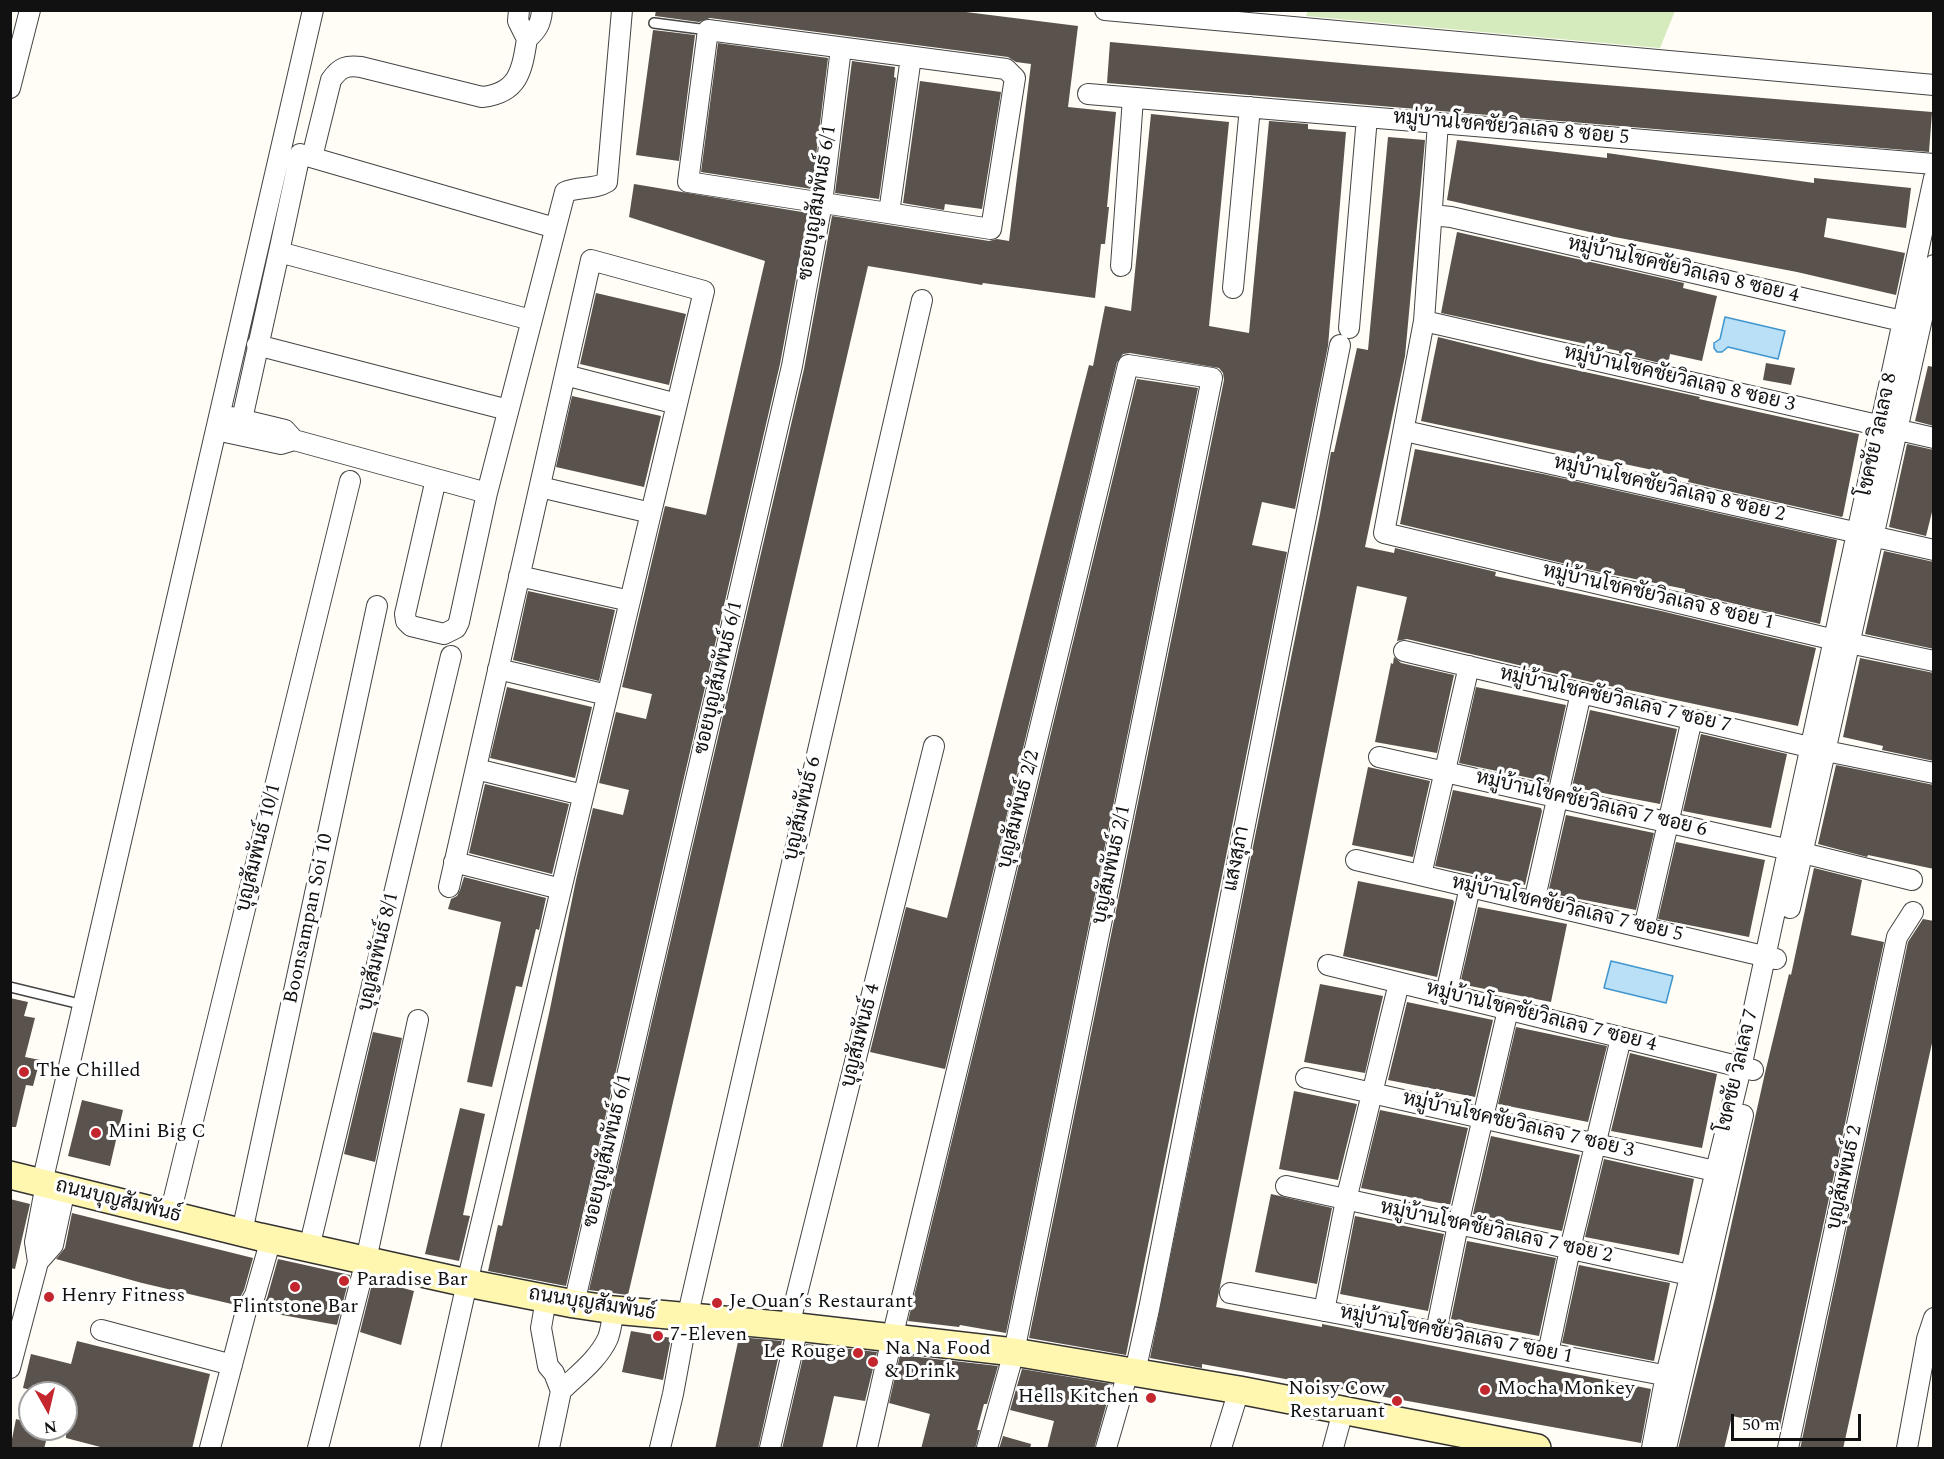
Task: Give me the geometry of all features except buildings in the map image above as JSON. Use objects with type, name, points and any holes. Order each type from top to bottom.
[{"type":"street","points":[[10,88],[30,10]]},
{"type":"street","points":[[10,1368],[18,1304],[38,1262],[35,1242],[51,1185],[84,1005],[313,10]]},
{"type":"street","points":[[312,157],[331,80],[337,71],[345,66],[361,67],[482,97],[503,91],[519,76],[523,68],[527,39],[518,21],[519,10]]},
{"type":"street","points":[[527,39],[542,22],[542,10]]},
{"type":"street","points":[[436,479],[405,614],[406,621],[411,626],[444,634],[456,628],[459,622],[508,410],[565,192],[574,188],[599,186],[607,182],[622,10]]},
{"type":"street","points":[[1105,10],[1934,85]]},
{"type":"street","points":[[708,30],[1006,69],[1015,78],[991,229],[688,182],[708,30]]},
{"type":"street","name":"ซอยบุญสัมพันธ์ 6/1","points":[[574,1304],[792,366],[822,203],[841,48]]},
{"type":"street","points":[[889,213],[911,57]]},
{"type":"street","name":"หมู่บ้านโชคชัยวิลเลจ 8 ซอย 5","points":[[1088,94],[1934,164]]},
{"type":"street","points":[[1121,266],[1133,98]]},
{"type":"street","points":[[1233,288],[1250,108]]},
{"type":"street","name":"แสงสุภา","points":[[1106,1449],[1132,1372],[1154,1286],[1345,337],[1366,117]]},
{"type":"street","points":[[1405,431],[1424,321],[1438,123]]},
{"type":"street","points":[[242,419],[300,154],[555,228]]},
{"type":"street","name":"โชคชัย วิลเลจ 8","points":[[1919,325],[1934,178]]},
{"type":"street","name":"หมู่บ้านโชคชัยวิลเลจ 8 ซอย 4","points":[[1432,215],[1463,219],[1919,325]]},
{"type":"street","points":[[279,252],[531,320]]},
{"type":"street","points":[[430,1449],[467,1283],[704,291],[591,260],[449,887]]},
{"type":"street","name":"โชคชัย วิลเลจ 8","points":[[1831,696],[1889,429],[1934,265]]},
{"type":"street","name":"บุญสัมพันธ์ 6","points":[[660,1449],[687,1318],[922,300]]},
{"type":"street","name":"หมู่บ้านโชคชัยวิลเลจ 8 ซอย 3","points":[[1424,321],[1934,438]]},
{"type":"street","points":[[257,345],[508,410]]},
{"type":"street","name":"บุญสัมพันธ์ 2/2","points":[[892,1338],[1128,365],[1212,378]]},
{"type":"street","points":[[565,375],[677,404]]},
{"type":"street","name":"บุญสัมพันธ์ 2/1","points":[[987,1449],[1014,1352],[1212,378]]},
{"type":"street","points":[[218,422],[242,419],[285,430],[294,440]]},
{"type":"street","points":[[218,422],[281,444],[294,440],[488,493]]},
{"type":"street","name":"หมู่บ้านโชคชัยวิลเลจ 8 ซอย 1","points":[[1405,431],[1384,533],[1842,642],[1934,661]]},
{"type":"street","name":"หมู่บ้านโชคชัยวิลเลจ 8 ซอย 2","points":[[1405,431],[1934,550]]},
{"type":"street","name":"บุญสัมพันธ์ 10/1","points":[[170,1214],[350,481]]},
{"type":"street","points":[[540,487],[651,513]]},
{"type":"street","points":[[519,576],[630,601]]},
{"type":"street","name":"Boonsampan Soi 10","points":[[210,1449],[246,1311],[244,1292],[258,1236],[377,606]]},
{"type":"street","name":"หมู่บ้านโชคชัยวิลเลจ 7 ซอย 7","points":[[1404,651],[1819,749],[1934,773]]},
{"type":"street","name":"บุญสัมพันธ์ 8/1","points":[[309,1248],[451,656]]},
{"type":"street","points":[[1421,875],[1469,666]]},
{"type":"street","points":[[498,669],[607,695]]},
{"type":"street","points":[[1534,902],[1581,693]]},
{"type":"street","name":"โชคชัย วิลเลจ 7","points":[[1652,1449],[1674,1377],[1747,1069],[1831,696]]},
{"type":"street","points":[[1644,928],[1692,719]]},
{"type":"street","name":"บุญสัมพันธ์ 4","points":[[770,1449],[794,1327],[934,746]]},
{"type":"street","name":"หมู่บ้านโชคชัยวิลเลจ 7 ซอย 6","points":[[1379,758],[1796,851],[1912,880]]},
{"type":"street","points":[[476,769],[584,795]]},
{"type":"street","name":"หมู่บ้านโชคชัยวิลเลจ 7 ซอย 5","points":[[1356,860],[1772,958]]},
{"type":"street","points":[[454,862],[561,889]]},
{"type":"street","points":[[1446,994],[1470,887]]},
{"type":"street","name":"บุญสัมพันธ์ 2","points":[[1788,1449],[1897,938],[1913,912]]},
{"type":"street","name":"หมู่บ้านโชคชัยวิลเลจ 7 ซอย 4","points":[[1328,965],[1747,1069]]},
{"type":"street","points":[[1324,1311],[1346,1200],[1399,982]]},
{"type":"street","points":[[1436,1332],[1458,1225],[1509,1010]]},
{"type":"street","points":[[318,1449],[366,1260],[418,1020]]},
{"type":"street","points":[[1548,1353],[1570,1249],[1621,1038]]},
{"type":"street","name":"หมู่บ้านโชคชัยวิลเลจ 7 ซอย 3","points":[[1306,1078],[1722,1173]]},
{"type":"street","name":"ถนนบุญสัมพันธ์","points":[[10,1175],[309,1248],[546,1299],[614,1310],[794,1327],[1014,1352],[1239,1390],[1343,1411],[1472,1443],[1537,1449]]},
{"type":"street","name":"หมู่บ้านโชคชัยวิลเลจ 7 ซอย 2","points":[[1286,1186],[1697,1276]]},
{"type":"street","name":"หมู่บ้านโชคชัยวิลเลจ 7 ซอย 1","points":[[1230,1293],[1674,1377]]},
{"type":"street","points":[[546,1299],[541,1328],[548,1366],[554,1373],[561,1391],[549,1449]]},
{"type":"street","points":[[561,1391],[584,1371],[608,1339],[614,1310]]},
{"type":"street","points":[[1906,1449],[1927,1340],[1934,1318]]},
{"type":"street","points":[[101,1330],[232,1365]]},
{"type":"street","points":[[867,1449],[892,1338]]},
{"type":"street","name":"โชคชัย วิลเลจ 7","points":[[1666,1449],[1674,1377]]},
{"type":"street","points":[[1221,1449],[1239,1390]]},
{"type":"street","points":[[1333,1449],[1343,1411]]},
{"type":"lane","points":[[654,23],[708,30]]},
{"type":"lane","points":[[10,987],[84,1005]]},
{"type":"green space","points":[[1308,10],[1675,11],[1660,48],[1306,16]]},
{"type":"water","points":[[1725,317],[1785,331],[1778,359],[1728,347],[1722,352],[1717,352],[1714,343],[1720,339]]},
{"type":"water","points":[[1611,961],[1673,976],[1666,1003],[1604,988]]},
{"type":"place","name":"The Chilled","points":[[24,1072]]},
{"type":"place","name":"Mini Big C","points":[[96,1133]]},
{"type":"place","name":"Paradise Bar","points":[[344,1281]]},
{"type":"place","name":"Flintstone Bar","points":[[295,1287]]},
{"type":"place","name":"Henry Fitness","points":[[49,1297]]},
{"type":"place","name":"Je Ouan’s Restaurant","points":[[717,1303]]},
{"type":"place","name":"7-Eleven","points":[[658,1336]]},
{"type":"place","name":"Le Rouge","points":[[858,1353]]},
{"type":"place","name":"Na Na Food & Drink","points":[[873,1362]]},
{"type":"place","name":"Mocha Monkey","points":[[1485,1390]]},
{"type":"place","name":"Hells Kitchen","points":[[1151,1398]]},
{"type":"place","name":"Noisy Cow Restaruant","points":[[1397,1401]]}]
